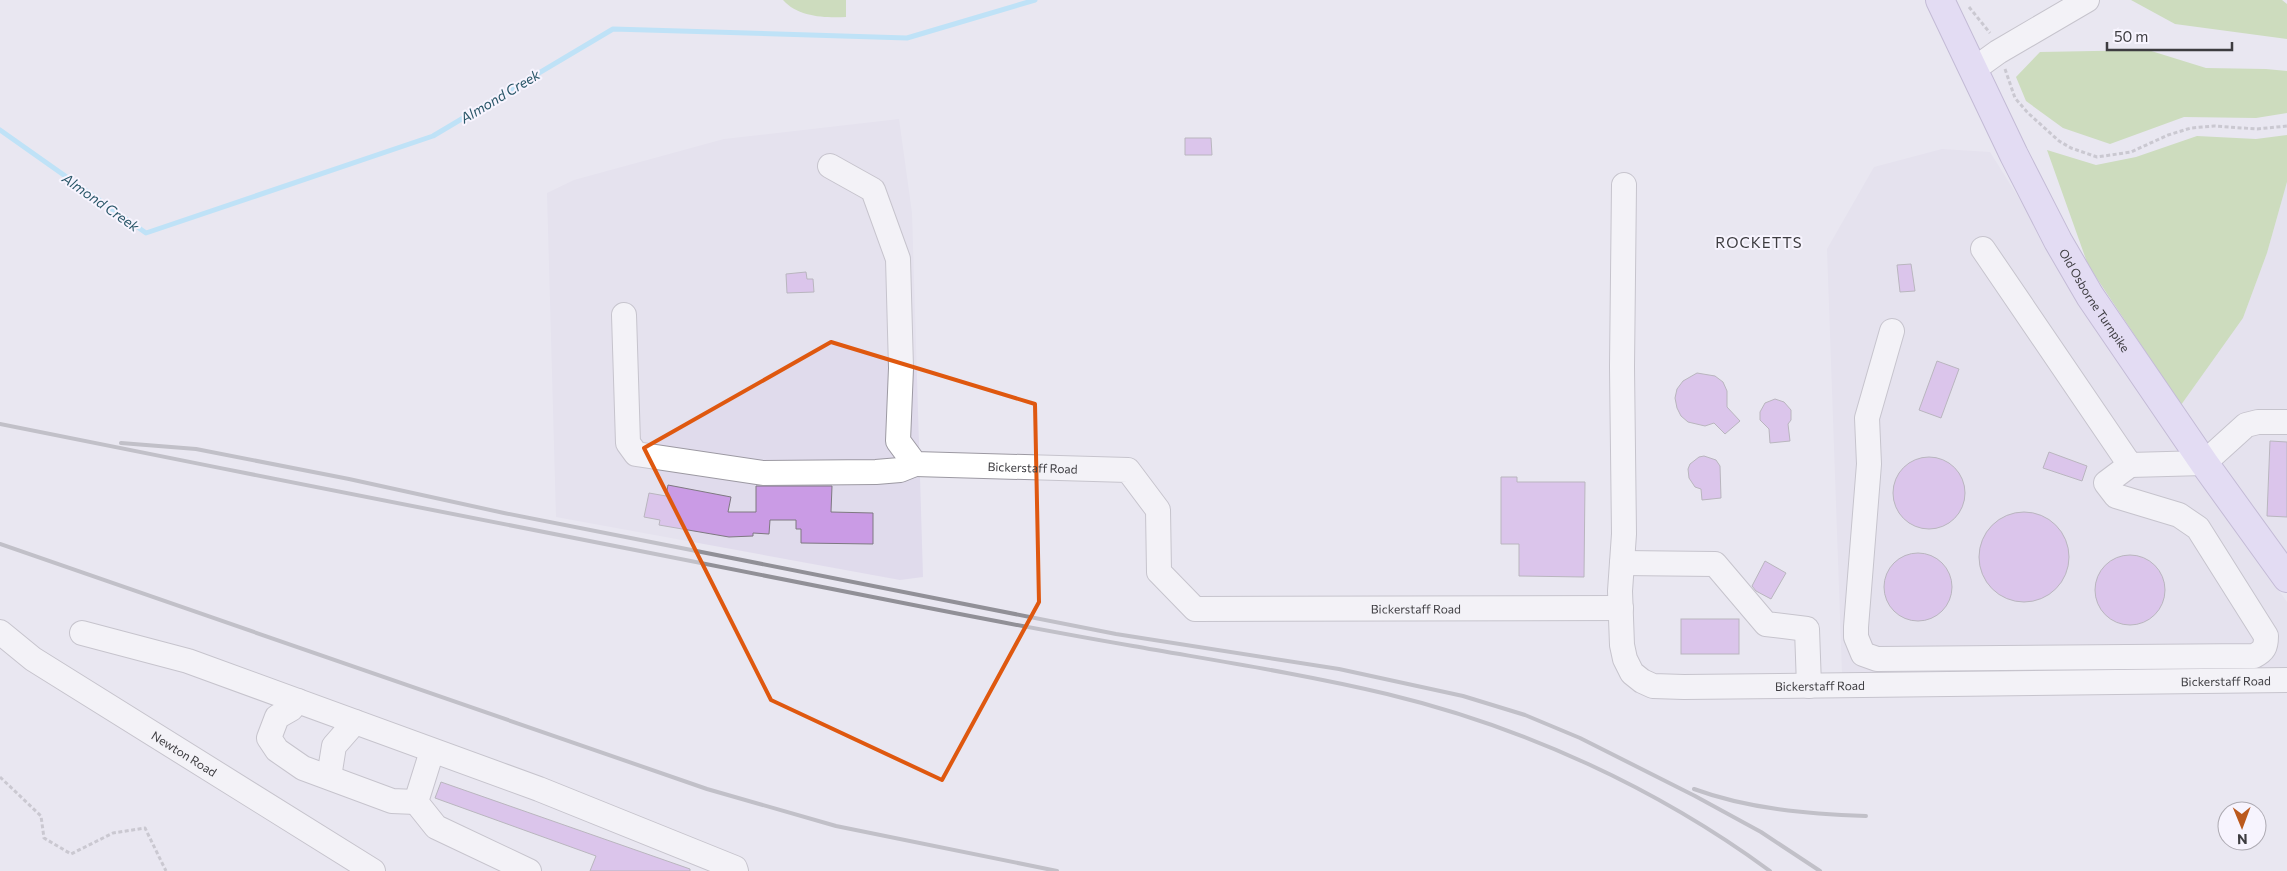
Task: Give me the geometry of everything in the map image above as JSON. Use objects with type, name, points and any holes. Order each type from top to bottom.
[{"type":"main road","name":"Old Osborne Turnpike","points":[[1940,0],[2058,241],[2090,296],[2204,463],[2287,578]]},
{"type":"street","points":[[1973,70],[1998,52],[2087,0]]},
{"type":"street","points":[[624,314],[628,443],[636,454],[763,473],[876,472],[900,470],[915,464],[898,441],[901,368],[898,259],[873,190],[830,166]]},
{"type":"street","points":[[1620,608],[1622,563],[1624,185]]},
{"type":"street","points":[[1983,249],[2130,465]]},
{"type":"street","points":[[1892,331],[1867,418],[1869,464],[1856,627],[1856,637],[1863,654],[1877,659],[2254,656],[2263,652],[2266,646],[2266,636],[2198,528],[2179,515],[2116,496],[2106,483],[2130,465],[2204,463],[2246,424],[2287,422]]},
{"type":"street","name":"Bickerstaff Road","points":[[915,464],[1128,470],[1158,510],[1159,572],[1196,610],[1620,608],[1622,645],[1625,659],[1632,672],[1642,681],[1653,686],[2287,680]]},
{"type":"street","points":[[1622,563],[1715,564],[1766,624],[1807,629],[1809,686]]},
{"type":"street","name":"Newton Road","points":[[0,632],[33,659],[373,871]]},
{"type":"street","points":[[82,633],[188,661],[356,722],[548,793],[734,868],[736,871]]},
{"type":"street","points":[[298,701],[291,709],[277,717],[268,738],[277,750],[303,768],[392,801],[416,802],[436,827],[529,871]]},
{"type":"street","points":[[329,777],[334,746],[356,722]]},
{"type":"street","points":[[416,802],[432,751]]},
{"type":"path","points":[[1967,6],[1990,34]]},
{"type":"path","points":[[2006,71],[2015,98],[2028,113],[2059,141],[2070,148],[2097,157],[2131,152],[2179,131],[2204,126],[2257,129],[2287,126]]},
{"type":"path","points":[[0,777],[41,816],[44,838],[71,854],[113,833],[145,828],[166,871]]},
{"type":"highlighted area","points":[[831,342],[1035,404],[1039,602],[942,780],[771,700],[644,448]]},
{"type":"shaded area","points":[[899,119],[912,213],[923,577],[900,580],[556,517],[547,193],[574,180],[724,139]]},
{"type":"shaded area","points":[[1942,149],[1990,152],[2136,385],[2287,602],[2287,670],[1842,674],[1827,249],[1874,167]]},
{"type":"shaded area","points":[[2287,182],[2287,557],[2181,405],[2243,318],[2267,253]]},
{"type":"green space","points":[[783,0],[846,0],[846,17],[820,17],[804,13],[789,6]]},
{"type":"green space","points":[[2131,0],[2282,0],[2287,4],[2287,39],[2175,24]]},
{"type":"green space","points":[[2148,50],[2206,68],[2287,71],[2287,113],[2256,118],[2184,117],[2110,144],[2063,128],[2026,101],[2016,77],[2040,52]]},
{"type":"green space","points":[[2287,135],[2287,182],[2267,253],[2243,318],[2181,405],[2088,265],[2047,150],[2096,165],[2136,157],[2197,136],[2256,139]]},
{"type":"building","points":[[1185,138],[1211,138],[1212,155],[1185,155]]},
{"type":"building","points":[[1911,264],[1915,291],[1900,292],[1897,265]]},
{"type":"building","points":[[806,272],[807,279],[813,279],[814,292],[787,293],[786,274]]},
{"type":"building","points":[[1937,361],[1959,369],[1941,418],[1919,410]]},
{"type":"building","points":[[1697,373],[1715,376],[1723,382],[1727,391],[1727,407],[1740,421],[1725,434],[1714,423],[1705,426],[1688,422],[1681,416],[1677,408],[1675,398],[1677,389],[1683,381]]},
{"type":"building","points":[[1775,399],[1784,402],[1791,410],[1791,420],[1788,424],[1790,441],[1770,443],[1769,429],[1760,420],[1760,412],[1765,403]]},
{"type":"building","points":[[2270,441],[2287,442],[2287,517],[2267,516]]},
{"type":"building","points":[[2049,452],[2087,466],[2082,481],[2043,468]]},
{"type":"building","points":[[1704,456],[1716,460],[1720,466],[1721,498],[1702,500],[1701,489],[1695,487],[1689,478],[1688,469],[1690,464],[1699,457]]},
{"type":"building","points":[[1929,457],[1949,463],[1959,473],[1965,493],[1959,513],[1949,523],[1929,529],[1909,523],[1899,513],[1893,493],[1899,473],[1909,463]]},
{"type":"building","points":[[1501,477],[1517,477],[1517,482],[1585,482],[1584,577],[1519,576],[1519,544],[1501,544]]},
{"type":"building","points":[[668,485],[731,497],[728,512],[756,512],[756,486],[832,486],[831,512],[873,513],[873,544],[801,543],[801,529],[796,529],[796,520],[770,520],[769,534],[753,533],[753,536],[729,537],[659,525],[660,520],[644,517],[649,493],[666,496]]},
{"type":"building","points":[[2024,512],[2041,515],[2056,525],[2066,540],[2069,557],[2066,574],[2056,589],[2041,599],[2024,602],[2007,599],[1992,589],[1982,574],[1979,557],[1982,540],[1992,525],[2007,515]]},
{"type":"building","points":[[1918,553],[1931,556],[1942,563],[1949,574],[1952,587],[1949,600],[1942,611],[1931,618],[1918,621],[1905,618],[1894,611],[1887,600],[1884,587],[1887,574],[1894,563],[1905,556]]},
{"type":"building","points":[[2130,555],[2143,558],[2155,565],[2162,577],[2165,590],[2162,603],[2155,615],[2143,622],[2130,625],[2117,622],[2105,615],[2098,603],[2095,590],[2098,577],[2105,565],[2117,558]]},
{"type":"building","points":[[1765,561],[1786,573],[1771,599],[1756,591],[1752,586]]},
{"type":"building","points":[[1681,619],[1739,619],[1739,654],[1681,654]]},
{"type":"building","points":[[441,782],[690,869],[690,871],[590,871],[596,856],[435,798]]},
{"type":"waterway","name":"Almond Creek","points":[[0,130],[146,233],[433,136],[613,29],[907,38],[1035,0]]},
{"type":"railway","points":[[0,424],[949,612],[1292,674],[1387,694],[1489,724],[1588,764],[1682,813],[1770,871]]},
{"type":"railway","points":[[121,443],[196,449],[349,479],[504,513],[1116,634],[1339,669],[1463,696],[1525,715],[1580,738],[1695,796],[1761,832],[1820,871]]},
{"type":"railway","points":[[0,544],[707,789],[836,826],[1057,871]]},
{"type":"railway","points":[[1694,789],[1757,806],[1823,814],[1866,816]]},
{"type":"district","name":"ROCKETTS","points":[[1759,242]]}]
